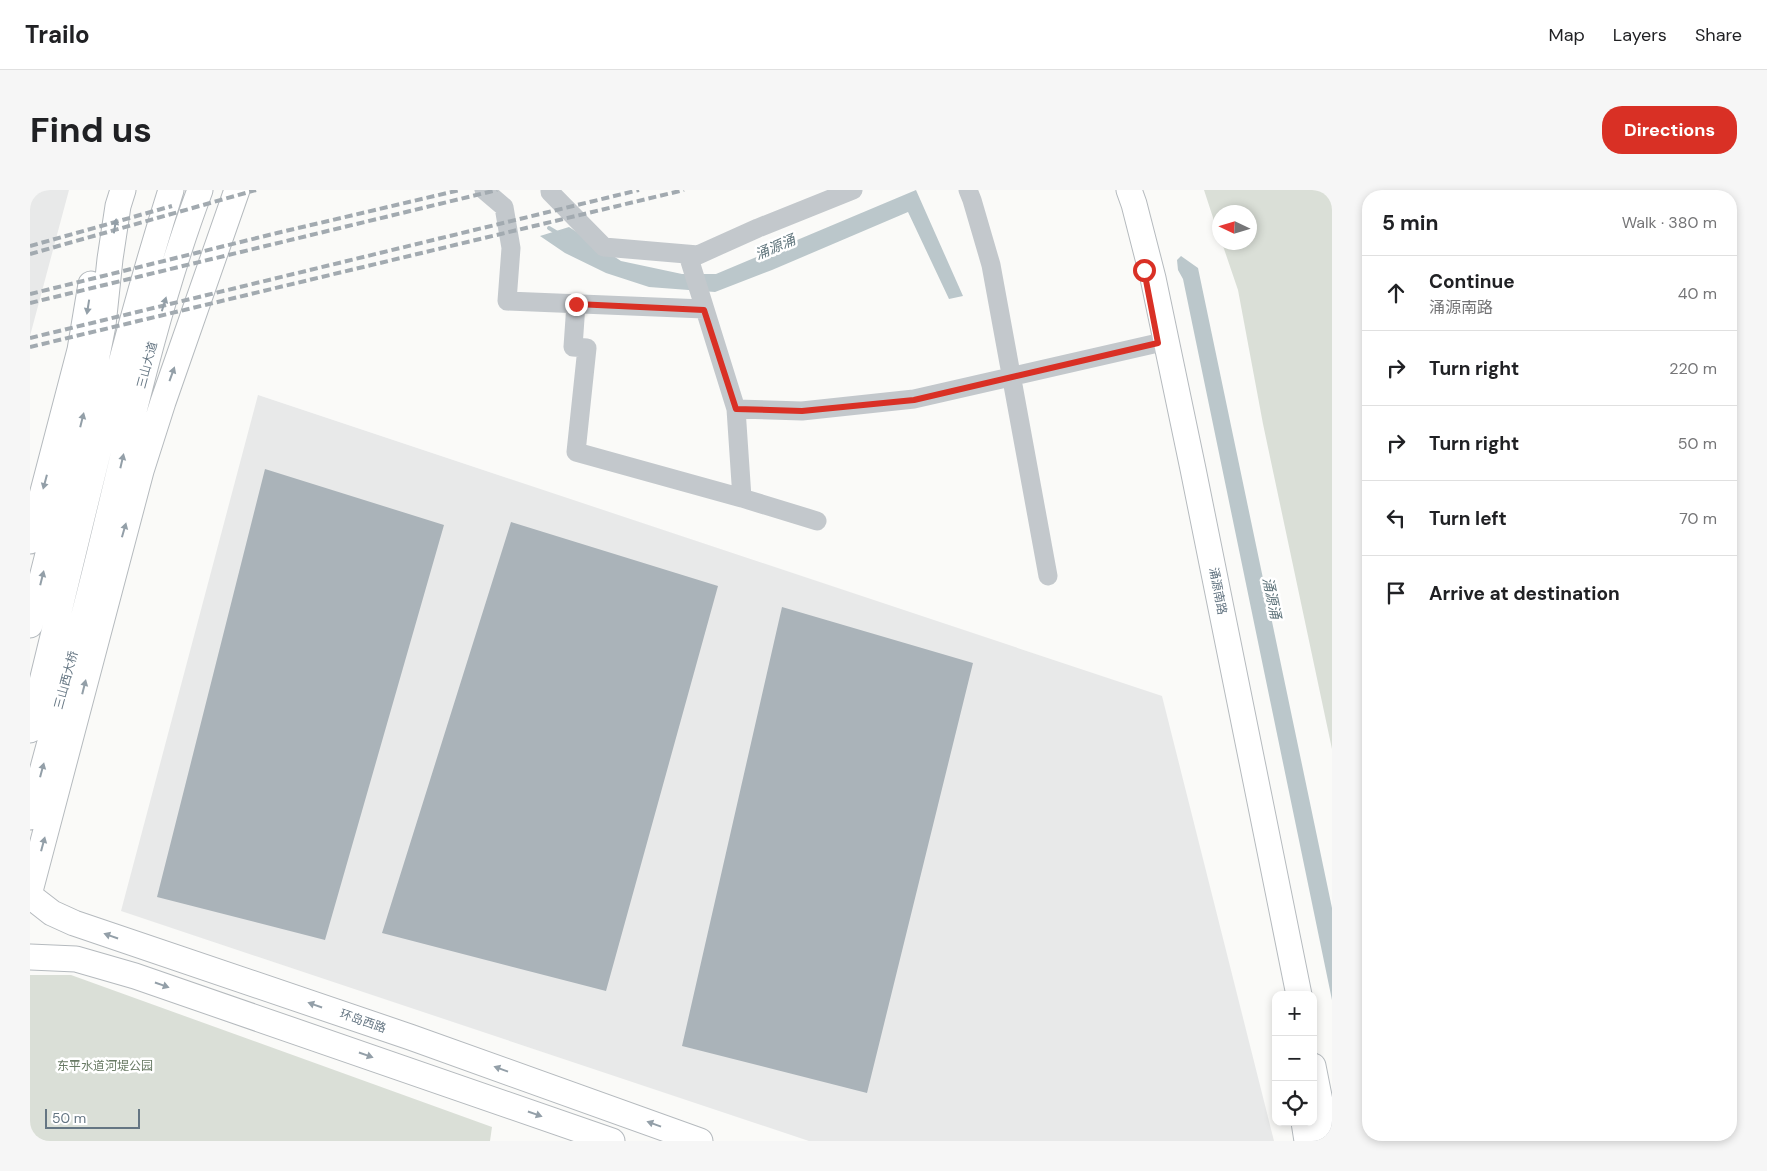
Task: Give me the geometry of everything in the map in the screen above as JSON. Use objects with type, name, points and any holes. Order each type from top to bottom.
[{"type":"main road","points":[[30,541],[80,350],[105,190]]},
{"type":"main road","points":[[30,625],[92,382],[103,324],[118,206],[123,190]]},
{"type":"main road","name":"三山大道","points":[[79,530],[130,333],[171,190]]},
{"type":"main road","name":"三山大道","points":[[102,542],[131,422],[152,346],[191,214],[200,190]]},
{"type":"main road","points":[[30,891],[117,555],[141,471],[237,190]]},
{"type":"main road","name":"涌源南路","points":[[1117,190],[1144,270],[1267,903],[1281,991]]},
{"type":"main road","name":"涌源南路","points":[[1129,190],[1153,278],[1298,991]]},
{"type":"main road","name":"三山西大桥","points":[[30,730],[79,530]]},
{"type":"main road","name":"三山西大桥","points":[[30,817],[102,542]]},
{"type":"main road","name":"环岛西路","points":[[30,896],[62,918],[410,1037],[700,1141]]},
{"type":"main road","points":[[129,974],[139,945]]},
{"type":"main road","points":[[30,957],[76,958],[129,974],[612,1141]]},
{"type":"main road","points":[[1316,1081],[1328,1141]]},
{"type":"main road","points":[[1305,1126],[1307,1141]]},
{"type":"street","points":[[484,190],[504,207],[511,248],[507,301],[576,304],[702,303]]},
{"type":"street","points":[[550,190],[604,246],[690,261],[758,228],[853,190]]},
{"type":"street","points":[[968,190],[991,265],[1048,576]]},
{"type":"street","points":[[690,261],[736,409],[742,498]]},
{"type":"street","points":[[576,304],[573,347],[587,348],[576,452],[818,521]]},
{"type":"street","points":[[736,409],[802,411],[914,400],[1158,343]]},
{"type":"shaded area","points":[[30,190],[69,190],[30,336]]},
{"type":"shaded area","points":[[916,190],[963,296],[949,299],[908,212],[772,270],[715,292],[649,287],[606,273],[565,253],[540,236],[569,227],[621,261],[682,274],[716,274]]},
{"type":"shaded area","points":[[1181,256],[1198,268],[1332,908],[1332,1000],[1183,279],[1178,270],[1177,260]]},
{"type":"shaded area","points":[[258,395],[1162,696],[1274,1141],[809,1141],[121,911]]},
{"type":"green space","points":[[1204,190],[1332,190],[1332,749],[1263,424],[1238,290],[1224,250],[1257,250],[1257,205],[1212,205],[1212,215]]},
{"type":"green space","name":"东平水道河堤公园","points":[[30,975],[71,975],[492,1127],[490,1141],[30,1141]]},
{"type":"building","points":[[265,469],[444,525],[325,940],[157,897]]},
{"type":"building","points":[[511,522],[718,586],[606,991],[382,933]]},
{"type":"building","points":[[782,607],[973,663],[867,1093],[682,1046]]},
{"type":"waterway","name":"涌源涌","points":[[549,228],[559,234]]},
{"type":"railway","points":[[30,254],[256,190]]},
{"type":"railway","points":[[30,294],[460,190]]},
{"type":"railway","points":[[30,303],[497,190]]},
{"type":"railway","points":[[30,338],[639,190]]},
{"type":"railway","points":[[30,347],[684,190]]},
{"type":"railway","points":[[30,246],[172,206]]},
{"type":"route","points":[[576,304],[704,310],[736,409],[802,411],[914,400],[1158,343],[1144,270]]}]
